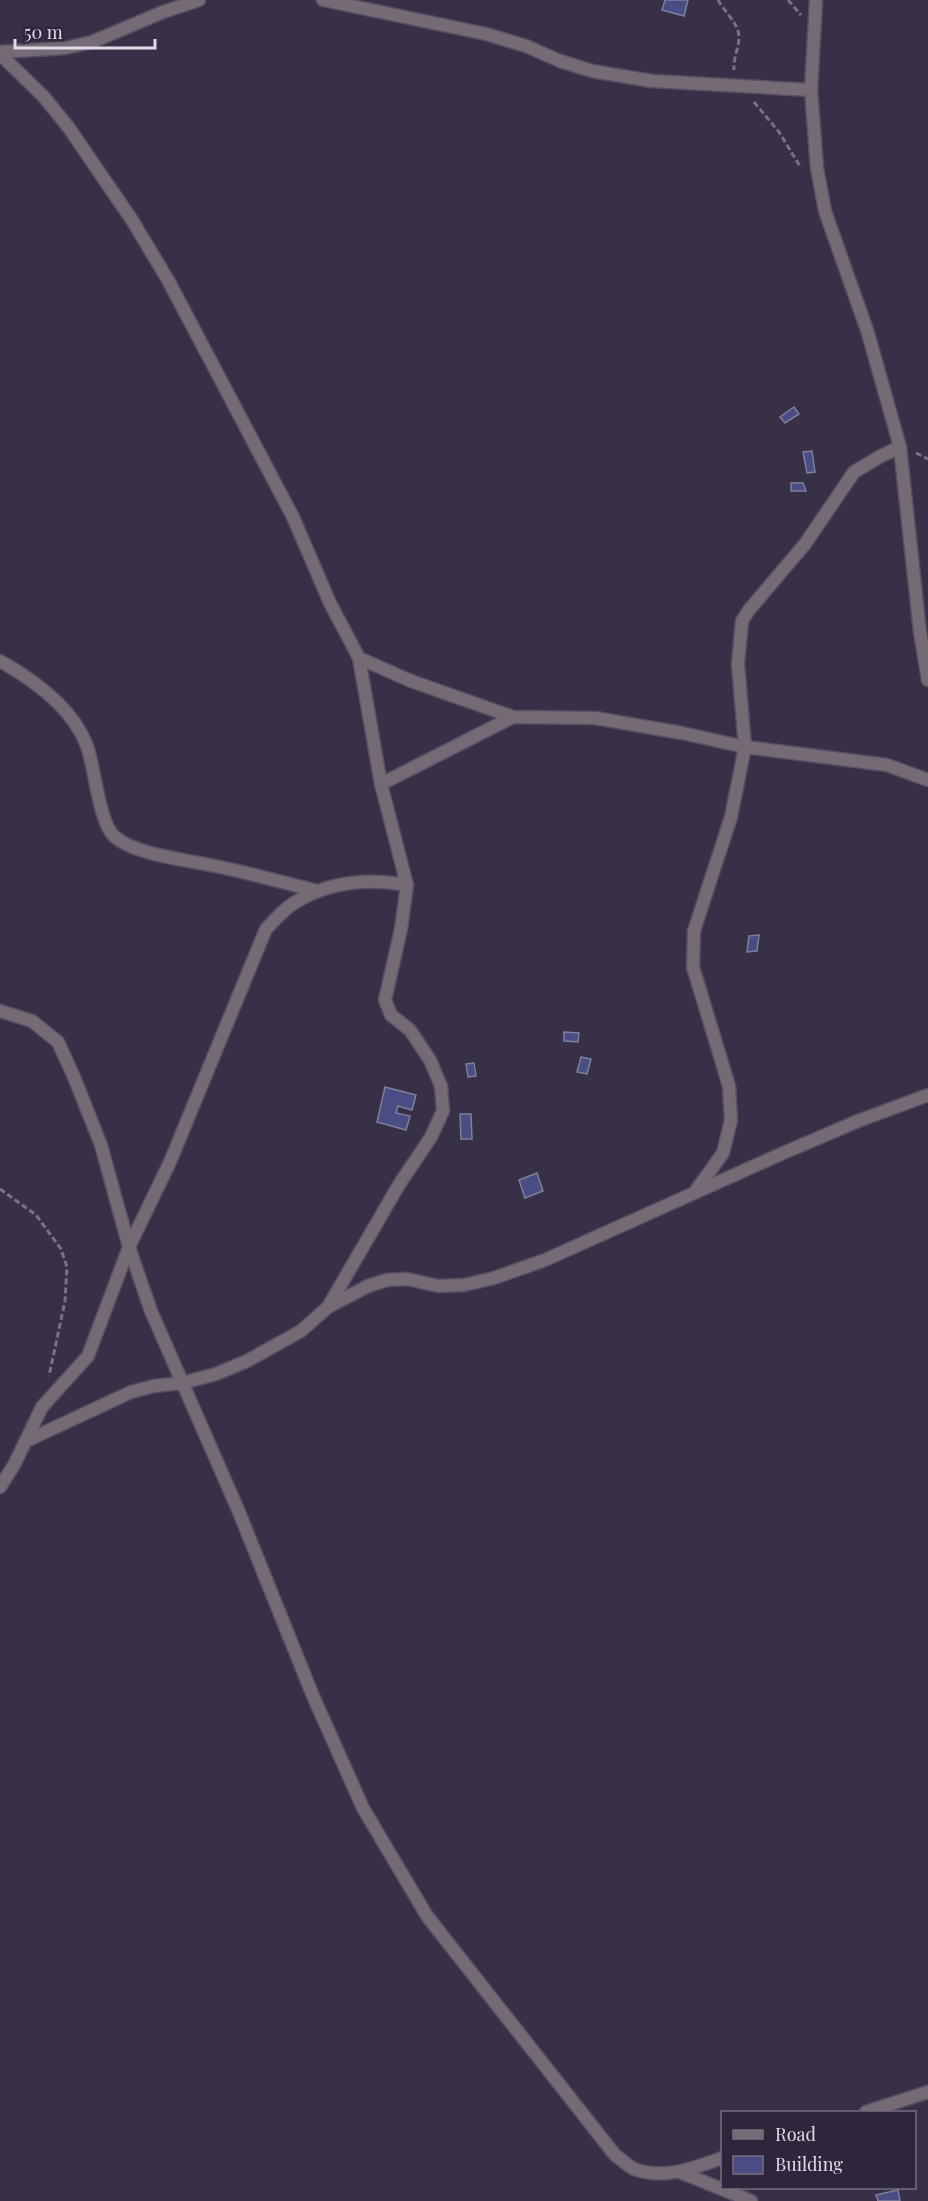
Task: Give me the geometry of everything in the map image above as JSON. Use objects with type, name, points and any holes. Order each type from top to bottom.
[{"type":"street","points":[[0,53],[65,48],[92,42],[163,12],[200,0]]},
{"type":"street","points":[[323,0],[486,34],[526,46],[560,61],[592,71],[652,81],[811,90]]},
{"type":"street","points":[[816,0],[811,90],[817,168],[825,211],[868,333],[900,447],[928,680]]},
{"type":"street","points":[[0,53],[44,97],[69,128],[104,176],[156,260],[288,508],[330,603],[359,658],[381,784],[407,885],[385,1000],[391,1015],[410,1030],[430,1060],[441,1086],[443,1111],[431,1137],[400,1183],[328,1307]]},
{"type":"street","points":[[696,1190],[723,1153],[731,1120],[729,1086],[693,968],[694,931],[730,817],[745,747],[738,664],[742,621],[748,610],[805,543],[854,472],[900,447]]},
{"type":"street","points":[[359,658],[411,681],[513,717],[595,718],[745,747],[887,765],[928,780]]},
{"type":"street","points":[[0,662],[19,672],[46,693],[71,718],[86,744],[104,820],[113,837],[130,846],[170,858],[214,865],[318,891]]},
{"type":"street","points":[[381,784],[513,717]]},
{"type":"street","points":[[0,1487],[42,1407],[88,1356],[129,1247],[170,1162],[266,929],[292,904],[318,891],[355,882],[381,880],[407,885]]},
{"type":"street","points":[[0,1011],[32,1021],[58,1042],[101,1146],[129,1247],[151,1311],[239,1512],[313,1696],[363,1808],[427,1916],[615,2155],[633,2168],[655,2173],[680,2172],[721,2159]]},
{"type":"street","points":[[26,1441],[131,1392],[216,1374],[273,1348],[301,1331],[328,1307],[368,1286],[387,1280],[407,1279],[438,1286],[464,1285],[494,1278],[545,1260],[612,1231],[696,1190],[858,1121],[928,1095]]},
{"type":"street","points":[[869,2111],[928,2092]]},
{"type":"street","points":[[680,2172],[750,2201]]},
{"type":"path","points":[[718,0],[725,13],[734,22],[738,32],[739,41],[734,63],[735,79],[779,132],[805,174]]},
{"type":"path","points":[[0,1189],[36,1215],[61,1249],[67,1267],[65,1301],[49,1376]]},
{"type":"building","points":[[665,0],[688,0],[684,16],[662,10]]},
{"type":"building","points":[[794,407],[799,414],[785,423],[780,417]]},
{"type":"building","points":[[812,451],[815,472],[807,473],[803,452]]},
{"type":"building","points":[[791,483],[803,483],[806,491],[791,491]]},
{"type":"building","points":[[759,935],[757,951],[747,952],[749,936]]},
{"type":"building","points":[[564,1032],[579,1033],[578,1042],[564,1041]]},
{"type":"building","points":[[581,1057],[591,1059],[587,1074],[577,1072]]},
{"type":"building","points":[[474,1063],[476,1076],[468,1077],[466,1064]]},
{"type":"building","points":[[385,1087],[416,1095],[412,1110],[398,1106],[396,1113],[410,1116],[406,1130],[377,1122]]},
{"type":"building","points":[[460,1114],[471,1114],[472,1139],[461,1139]]},
{"type":"building","points":[[537,1173],[543,1191],[525,1198],[519,1180]]},
{"type":"building","points":[[898,2190],[900,2201],[878,2201],[876,2195]]}]
